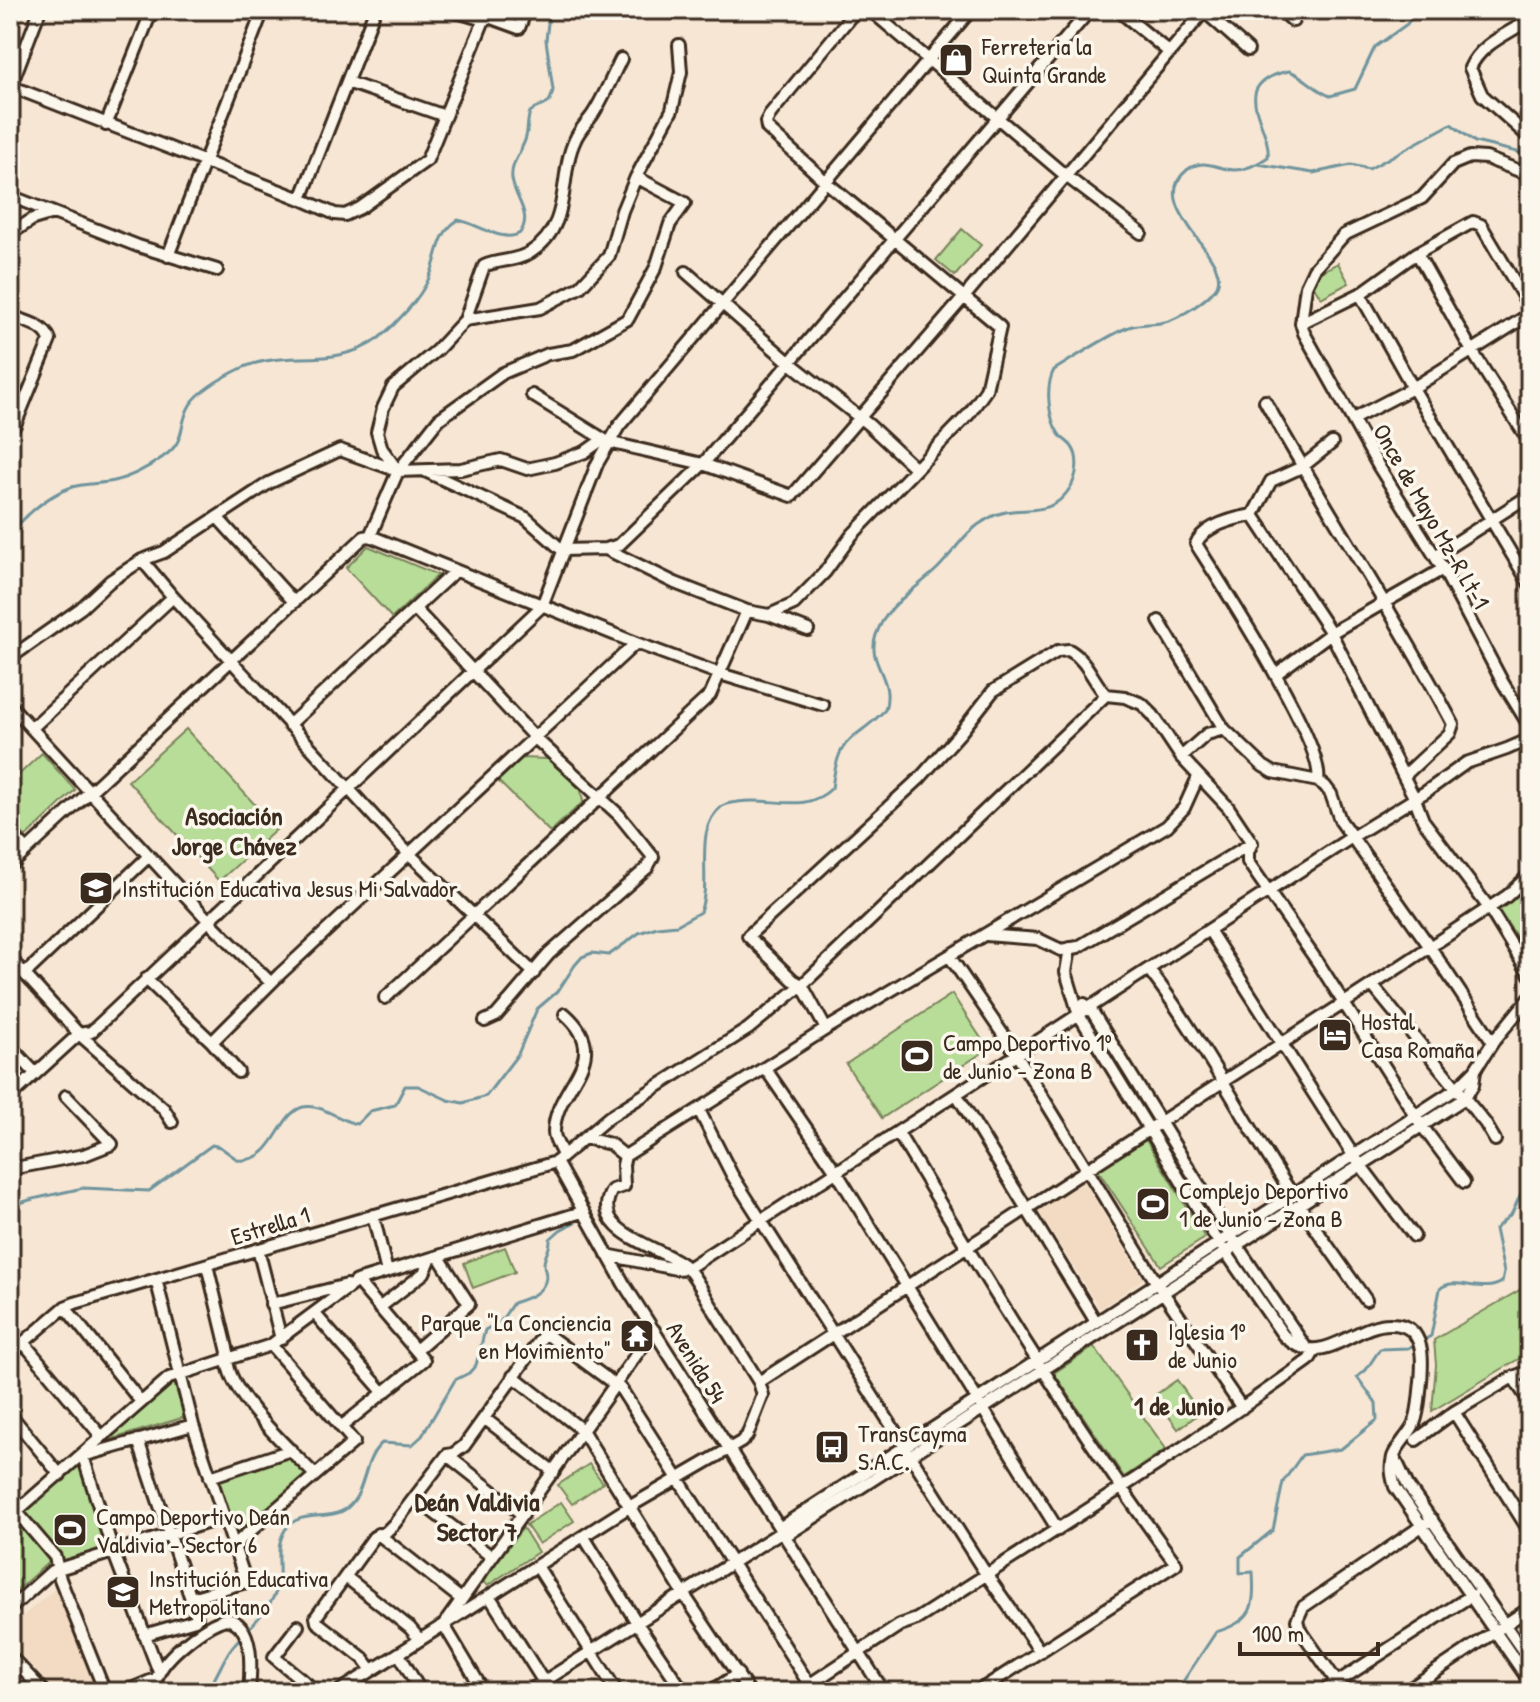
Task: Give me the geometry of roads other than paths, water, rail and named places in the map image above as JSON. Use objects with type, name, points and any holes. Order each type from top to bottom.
[{"type":"street","points":[[40,10],[10,87],[339,215],[360,208],[427,160],[486,15]]},
{"type":"street","points":[[106,125],[152,10]]},
{"type":"street","points":[[168,256],[263,10]]},
{"type":"street","points":[[301,199],[375,10]]},
{"type":"street","points":[[450,10],[486,15],[519,28],[526,10]]},
{"type":"street","points":[[769,615],[794,604],[825,572],[852,535],[951,435],[986,390],[1000,327],[826,182],[767,128],[766,122],[856,10]]},
{"type":"street","points":[[870,10],[1066,176],[1141,233]]},
{"type":"street","points":[[10,1097],[79,1034],[91,1032],[542,606],[608,442],[971,10]]},
{"type":"street","points":[[423,471],[526,518],[562,550],[606,549],[619,545],[703,464],[1090,10]]},
{"type":"street","points":[[1118,10],[1170,53]]},
{"type":"street","points":[[10,658],[142,560],[164,552],[269,483],[340,450],[398,471],[461,469],[501,460],[527,469],[585,452],[602,440],[703,464],[792,496],[1205,10],[1248,50]]},
{"type":"street","points":[[1281,10],[1293,21]]},
{"type":"street","points":[[1529,23],[1491,42],[1479,53],[1470,68],[1482,95],[1530,138]]},
{"type":"street","points":[[465,320],[540,308],[580,287],[609,256],[636,177],[672,110],[681,72],[679,45]]},
{"type":"street","points":[[398,471],[382,449],[377,432],[393,387],[437,350],[465,320],[484,266],[513,261],[531,252],[556,221],[565,195],[574,140],[594,113],[621,59]]},
{"type":"street","points":[[347,82],[445,116]]},
{"type":"street","points":[[1301,323],[1306,286],[1314,269],[1344,235],[1422,198],[1453,164],[1470,157],[1486,158],[1530,175]]},
{"type":"street","points":[[370,536],[398,471],[439,419],[503,373],[548,354],[573,350],[628,319],[656,267],[670,224],[685,203],[636,177]]},
{"type":"street","points":[[10,196],[168,256],[217,270]]},
{"type":"street","points":[[10,234],[33,219],[53,213]]},
{"type":"street","points":[[1301,323],[1360,294],[1417,253],[1473,222],[1481,225],[1530,311],[1413,388],[1353,419]]},
{"type":"street","points":[[1417,253],[1472,351],[1530,443]]},
{"type":"street","points":[[686,272],[915,468]]},
{"type":"street","points":[[1360,294],[1530,585]]},
{"type":"street","points":[[10,316],[42,329],[50,340],[12,424],[25,433]]},
{"type":"street","name":"Once de Mayo Mz-R Lt-1","points":[[1301,323],[1379,467],[1443,569],[1530,727]]},
{"type":"street","points":[[532,395],[608,442]]},
{"type":"street","points":[[1265,401],[1385,601],[1453,724],[1450,733],[1404,776]]},
{"type":"street","points":[[1318,781],[1311,746],[1276,674],[1196,544],[1199,537],[1226,522],[1253,515],[1265,498],[1271,481],[1302,467],[1332,443]]},
{"type":"street","points":[[1435,556],[1530,495]]},
{"type":"street","points":[[1253,515],[1331,633],[1423,820],[1489,908],[1530,975]]},
{"type":"street","points":[[217,517],[294,602]]},
{"type":"street","points":[[10,866],[364,537],[370,536],[720,674],[823,705]]},
{"type":"street","points":[[606,549],[675,583],[747,611],[769,615],[808,630]]},
{"type":"street","points":[[142,560],[408,853],[534,973]]},
{"type":"street","points":[[1276,674],[1331,633],[1443,569]]},
{"type":"street","points":[[289,725],[455,571]]},
{"type":"street","points":[[32,728],[173,597]]},
{"type":"street","points":[[415,609],[534,737],[619,815],[653,857],[652,864],[549,954],[496,1016],[485,1021]]},
{"type":"street","points":[[385,998],[710,695],[747,611]]},
{"type":"street","points":[[1159,621],[1224,729],[1263,766],[1273,772],[1318,781],[1331,794],[1340,820],[1493,1042]]},
{"type":"street","points":[[212,1042],[408,853],[636,643]]},
{"type":"street","points":[[826,1029],[802,985],[748,936],[920,778],[993,691],[1058,651],[1069,650],[1086,664],[1094,682],[1106,695],[1125,697],[1142,704],[1181,757],[1228,807],[1252,843]]},
{"type":"street","points":[[565,1014],[581,1029],[585,1044],[580,1068],[564,1099],[555,1127],[560,1158],[609,1117],[748,1029],[802,985],[1106,695]]},
{"type":"street","points":[[10,705],[208,920],[271,983]]},
{"type":"street","points":[[1181,757],[1207,734],[1224,729]]},
{"type":"street","points":[[607,1255],[676,1269],[688,1268],[1415,799],[1466,763],[1530,739]]},
{"type":"street","points":[[338,1692],[353,1688],[372,1670],[747,1436],[763,1395],[759,1382],[688,1268],[626,1234],[606,1208],[612,1190],[624,1186],[625,1156],[826,1029],[1167,826],[1184,808],[1198,777]]},
{"type":"street","points":[[10,832],[27,850]]},
{"type":"street","points":[[1252,843],[1248,862],[1298,932],[1422,1126],[1464,1182]]},
{"type":"street","points":[[985,935],[1038,939],[1061,950],[1078,947],[1252,843]]},
{"type":"street","points":[[25,974],[149,856]]},
{"type":"street","points":[[759,1382],[1430,947],[1489,908],[1530,874]]},
{"type":"street","points":[[1209,930],[1353,1155],[1414,1236]]},
{"type":"street","points":[[1070,948],[1066,972],[1079,1015],[1218,1242],[1283,1335],[1310,1349],[1384,1323],[1398,1324],[1418,1341],[1423,1354],[1414,1424],[1394,1456],[1468,1597],[1530,1682]]},
{"type":"street","points":[[950,957],[1017,1055],[1156,1282],[1242,1408]]},
{"type":"street","points":[[10,958],[79,1034],[164,1109],[172,1122]]},
{"type":"street","points":[[1149,970],[1171,998],[1292,1194]]},
{"type":"street","points":[[146,979],[212,1042],[238,1072]]},
{"type":"street","points":[[1372,985],[1465,1098],[1495,1140]]},
{"type":"street","points":[[798,1692],[811,1688],[900,1625],[917,1619],[1058,1530],[1309,1360],[1310,1349],[1233,1240],[1090,1008],[1075,997]]},
{"type":"street","points":[[781,1532],[790,1533],[1226,1253],[1233,1240],[1292,1194],[1456,1089],[1475,1070],[1493,1042],[1530,997]]},
{"type":"street","points":[[10,1046],[35,1073]]},
{"type":"street","points":[[765,1068],[837,1173],[1058,1530]]},
{"type":"street","points":[[527,1692],[546,1687],[590,1652],[781,1532],[784,1525],[1218,1242],[1233,1240],[1299,1205],[1465,1098],[1473,1085],[1475,1070]]},
{"type":"street","points":[[957,1095],[1096,1322]]},
{"type":"street","points":[[10,1169],[84,1155],[112,1144],[66,1096]]},
{"type":"street","points":[[699,1110],[732,1175],[910,1457],[1039,1650]]},
{"type":"street","points":[[898,1133],[1042,1371],[1120,1489],[1176,1564],[977,1692]]},
{"type":"street","points":[[586,1138],[610,1144],[625,1156]]},
{"type":"street","name":"Avenida 54","points":[[560,1158],[582,1212],[607,1255],[884,1692]]},
{"type":"street","name":"Estrella 1","points":[[10,1354],[65,1307],[560,1158]]},
{"type":"street","points":[[1299,1205],[1366,1300]]},
{"type":"street","points":[[271,1304],[353,1283],[582,1212]]},
{"type":"street","points":[[373,1215],[387,1272]]},
{"type":"street","points":[[234,1545],[354,1442],[276,1342],[258,1249]]},
{"type":"street","points":[[379,1308],[424,1273],[434,1258]]},
{"type":"street","points":[[416,1350],[469,1304],[434,1258]]},
{"type":"street","points":[[207,1265],[235,1388],[315,1475]]},
{"type":"street","points":[[156,1279],[193,1425],[246,1582],[191,1598]]},
{"type":"street","points":[[341,1427],[424,1360],[353,1283]]},
{"type":"street","points":[[15,1512],[169,1378],[276,1342],[353,1283]]},
{"type":"street","points":[[65,1307],[141,1402]]},
{"type":"street","points":[[315,1314],[384,1393]]},
{"type":"street","points":[[444,1625],[654,1330]]},
{"type":"street","points":[[372,1670],[363,1658],[315,1620],[378,1534],[386,1532],[395,1523],[447,1455],[464,1446],[545,1333],[621,1389],[811,1688]]},
{"type":"street","points":[[23,1342],[101,1436]]},
{"type":"street","points":[[1416,1440],[1454,1412],[1513,1377],[1530,1371]]},
{"type":"street","points":[[513,1376],[582,1430],[683,1593],[749,1692]]},
{"type":"street","points":[[1513,1377],[1530,1403]]},
{"type":"street","points":[[1454,1412],[1530,1532]]},
{"type":"street","points":[[10,1414],[60,1475]]},
{"type":"street","points":[[484,1418],[554,1472]]},
{"type":"street","points":[[83,1456],[193,1425]]},
{"type":"street","points":[[138,1440],[197,1617],[144,1635]]},
{"type":"street","points":[[210,1477],[291,1450]]},
{"type":"street","points":[[447,1455],[523,1515]]},
{"type":"street","points":[[83,1456],[113,1551],[159,1672]]},
{"type":"street","points":[[10,1496],[15,1512],[55,1557],[60,1579],[105,1692]]},
{"type":"street","points":[[415,1498],[492,1557]]},
{"type":"street","points":[[10,1609],[52,1571],[225,1517]]},
{"type":"street","points":[[1427,1522],[1480,1589],[1530,1661]]},
{"type":"street","points":[[1344,1692],[1299,1628],[1299,1613],[1303,1607],[1427,1522]]},
{"type":"street","points":[[378,1534],[461,1599]]},
{"type":"street","points":[[584,1537],[684,1692]]},
{"type":"street","points":[[537,1566],[617,1692]]},
{"type":"street","points":[[346,1577],[401,1620],[420,1640]]},
{"type":"street","points":[[1322,1692],[1480,1589]]},
{"type":"street","points":[[490,1597],[546,1687]]},
{"type":"street","points":[[1405,1692],[1530,1608]]},
{"type":"street","points":[[124,1692],[155,1679],[183,1646],[222,1619],[231,1619],[246,1632],[249,1692]]},
{"type":"street","points":[[444,1625],[484,1692]]},
{"type":"street","points":[[298,1626],[274,1657],[317,1692]]},
{"type":"street","points":[[399,1654],[421,1692]]},
{"type":"street","points":[[10,1656],[44,1692]]},
{"type":"street","points":[[710,1692],[738,1674]]},
{"type":"waterway","points":[[10,534],[54,495],[77,486],[120,479],[163,457],[176,445],[190,405],[207,388],[230,374],[244,367],[277,359],[346,354],[379,338],[420,294],[442,239],[458,220],[498,235],[520,233],[525,220],[512,173],[526,137],[530,112],[547,103],[553,90],[546,40],[549,15],[553,10]]},
{"type":"waterway","points":[[10,1206],[83,1188],[149,1191],[212,1145],[238,1160],[251,1159],[261,1154],[294,1111],[303,1107],[324,1110],[357,1124],[370,1111],[395,1105],[405,1086],[418,1086],[448,1100],[463,1103],[486,1096],[518,1054],[537,1009],[558,991],[582,957],[592,953],[609,955],[639,933],[677,925],[700,912],[705,885],[707,829],[721,807],[750,801],[811,801],[832,788],[838,757],[843,748],[885,710],[886,688],[874,645],[881,624],[894,606],[937,569],[980,523],[1000,513],[1052,505],[1070,488],[1077,462],[1071,445],[1059,434],[1052,420],[1049,393],[1054,370],[1129,327],[1161,323],[1178,317],[1215,289],[1219,277],[1183,216],[1176,200],[1177,184],[1187,170],[1199,164],[1238,170],[1268,157],[1256,107],[1255,95],[1259,85],[1270,77],[1289,71],[1330,96],[1355,89],[1375,47],[1407,24],[1417,10]]},
{"type":"waterway","points":[[1258,164],[1313,173],[1351,165],[1369,169],[1451,124],[1475,142],[1530,155]]},
{"type":"waterway","points":[[1422,1341],[1431,1336],[1440,1289],[1453,1284],[1486,1287],[1502,1282],[1504,1272],[1495,1229],[1512,1213],[1530,1181]]},
{"type":"waterway","points":[[205,1692],[230,1650],[275,1594],[279,1578],[279,1550],[285,1530],[298,1519],[332,1514],[347,1508],[358,1493],[371,1458],[382,1443],[412,1445],[422,1436],[455,1380],[469,1373],[476,1365],[485,1330],[501,1321],[513,1303],[534,1294],[545,1283],[544,1261],[550,1239],[575,1222]]},
{"type":"waterway","points":[[1176,1692],[1216,1632],[1238,1623],[1249,1611],[1253,1572],[1240,1573],[1240,1557],[1273,1530],[1283,1482],[1302,1455],[1341,1449],[1377,1420],[1376,1403],[1357,1377],[1366,1370],[1380,1349],[1408,1348],[1415,1344]]},
{"type":"place","name":"Ferreteria la Quinta Grande","points":[[956,60]]},
{"type":"place","name":"Institución Educativa Jesus Mi Salvador","points":[[96,888]]},
{"type":"place","name":"Hostal Casa Romaña","points":[[1335,1035]]},
{"type":"place","name":"Campo Deportivo 1º de Junio - Zona B","points":[[917,1056]]},
{"type":"place","name":"Complejo Deportivo 1 de Junio - Zona B","points":[[1153,1204]]},
{"type":"place","name":"Parque \"La Conciencia en Movimiento\"","points":[[637,1336]]},
{"type":"place","name":"Iglesia 1º de Junio","points":[[1142,1345]]},
{"type":"place","name":"TransCayma S.A.C.","points":[[832,1447]]},
{"type":"place","name":"Campo Deportivo Deán Valdivia - Sector 6","points":[[70,1530]]},
{"type":"place","name":"Institución Educativa Metropolitano","points":[[123,1592]]},
{"type":"district","name":"Asociación Jorge Chávez","points":[[234,830]]},
{"type":"district","name":"1 de Junio","points":[[1179,1405]]},
{"type":"district","name":"Deán Valdivia Sector 7","points":[[477,1516]]}]
